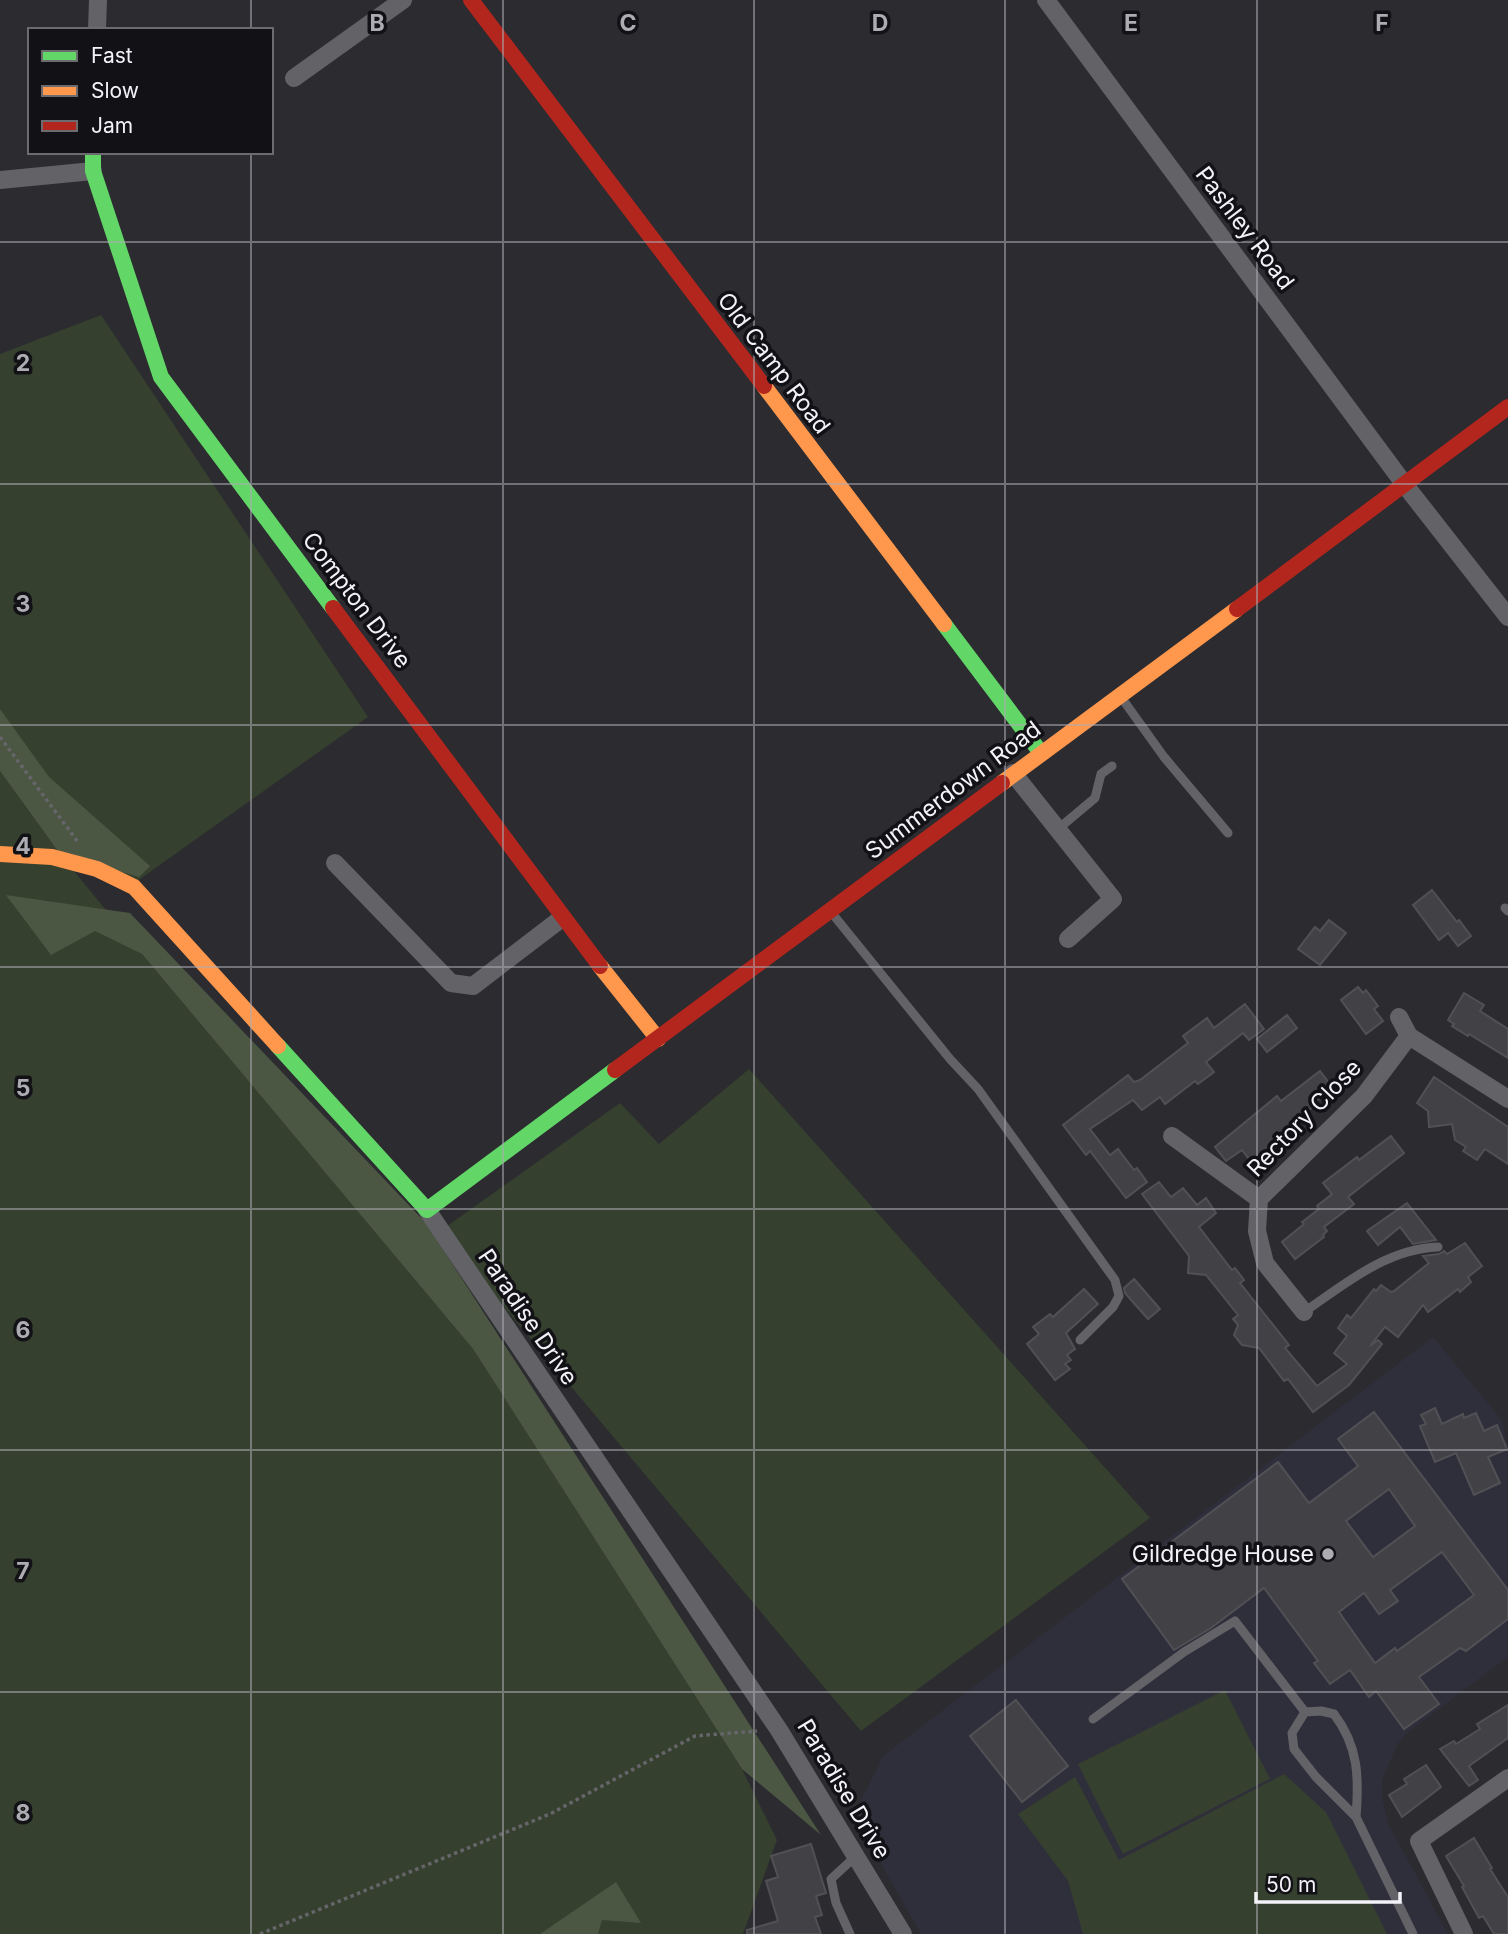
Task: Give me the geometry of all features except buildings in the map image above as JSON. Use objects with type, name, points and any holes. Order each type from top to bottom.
[{"type":"street","points":[[97,28],[99,0]]},
{"type":"street","points":[[294,78],[403,0]]},
{"type":"street","name":"Old Camp Road","points":[[471,0],[1041,753]]},
{"type":"street","name":"Pashley Road","points":[[1046,0],[1405,485],[1508,617]]},
{"type":"street","points":[[0,180],[93,161]]},
{"type":"street","name":"Compton Drive","points":[[93,161],[161,377],[562,918],[659,1039]]},
{"type":"street","name":"Summerdown Road","points":[[426,1210],[1508,407]]},
{"type":"street","points":[[1013,773],[1113,899],[1068,939]]},
{"type":"street","name":"Paradise Drive","points":[[0,853],[52,857],[97,869],[134,887],[426,1210],[779,1730],[903,1934]]},
{"type":"street","points":[[335,863],[451,983],[473,986],[562,918]]},
{"type":"street","points":[[1399,1017],[1409,1037],[1508,1099]]},
{"type":"street","name":"Rectory Close","points":[[1304,1312],[1265,1263],[1257,1231],[1259,1199],[1364,1096],[1409,1037]]},
{"type":"street","name":"Rectory Close","points":[[1172,1136],[1259,1199]]},
{"type":"street","points":[[1464,1934],[1419,1841],[1508,1778]]},
{"type":"lane","points":[[1120,695],[1164,757],[1228,833]]},
{"type":"lane","points":[[1058,829],[1095,798],[1101,775],[1112,766]]},
{"type":"lane","points":[[830,910],[950,1059],[978,1089],[1115,1280],[1119,1296],[1113,1307],[1080,1340]]},
{"type":"lane","points":[[1304,1312],[1362,1271],[1420,1248],[1438,1247]]},
{"type":"lane","points":[[1093,1719],[1184,1652],[1235,1621],[1305,1712]]},
{"type":"lane","points":[[1305,1712],[1292,1733],[1294,1749],[1316,1777],[1356,1817],[1413,1934]]},
{"type":"lane","points":[[1305,1712],[1334,1714],[1349,1737],[1359,1783],[1356,1817]]},
{"type":"lane","points":[[850,1934],[836,1903],[831,1879],[856,1856]]},
{"type":"path","points":[[0,737],[97,869]]},
{"type":"path","points":[[260,1934],[550,1814],[695,1737],[779,1730]]},
{"type":"shaded area","name":"Gildredge House","points":[[1433,1337],[1502,1420],[1508,1450],[1508,1657],[1407,1733],[1397,1745],[1382,1781],[1382,1797],[1388,1823],[1448,1934],[921,1934],[857,1822],[858,1806],[884,1755]]},
{"type":"green space","points":[[101,315],[368,717],[126,889],[0,723],[0,354]]},
{"type":"green space","points":[[0,709],[49,777],[150,866],[139,877],[60,854],[0,771]]},
{"type":"green space","points":[[0,771],[60,854],[473,1349],[742,1769],[777,1840],[743,1934],[0,1934]]},
{"type":"green space","points":[[6,895],[130,913],[426,1223],[821,1835],[742,1769],[473,1349],[142,954],[95,931],[51,955]]},
{"type":"green space","points":[[749,1069],[1150,1518],[861,1731],[440,1231],[620,1103],[659,1144]]},
{"type":"green space","points":[[1225,1690],[1270,1779],[1123,1854],[1078,1764]]},
{"type":"green space","points":[[1284,1774],[1326,1812],[1387,1934],[1083,1934],[1068,1881],[1018,1814],[1075,1777],[1119,1860]]},
{"type":"green space","points":[[616,1882],[641,1923],[602,1920],[598,1934],[540,1934]]},
{"type":"traffic: fast","points":[[93,154],[93,171],[161,377],[333,608]]},
{"type":"traffic: fast","points":[[944,624],[1041,753]]},
{"type":"traffic: fast","points":[[278,1046],[427,1210],[615,1070]]},
{"type":"traffic: slow","points":[[764,386],[944,624]]},
{"type":"traffic: slow","points":[[1002,783],[1237,609]]},
{"type":"traffic: slow","points":[[0,854],[52,857],[97,869],[134,887],[278,1046]]},
{"type":"traffic: slow","points":[[600,966],[658,1039]]},
{"type":"traffic: jam","points":[[471,0],[764,386]]},
{"type":"traffic: jam","points":[[1237,609],[1508,407]]},
{"type":"traffic: jam","points":[[333,608],[600,966]]},
{"type":"traffic: jam","points":[[615,1070],[1002,783]]},
{"type":"place","name":"Gildredge House","points":[[1328,1554]]}]
